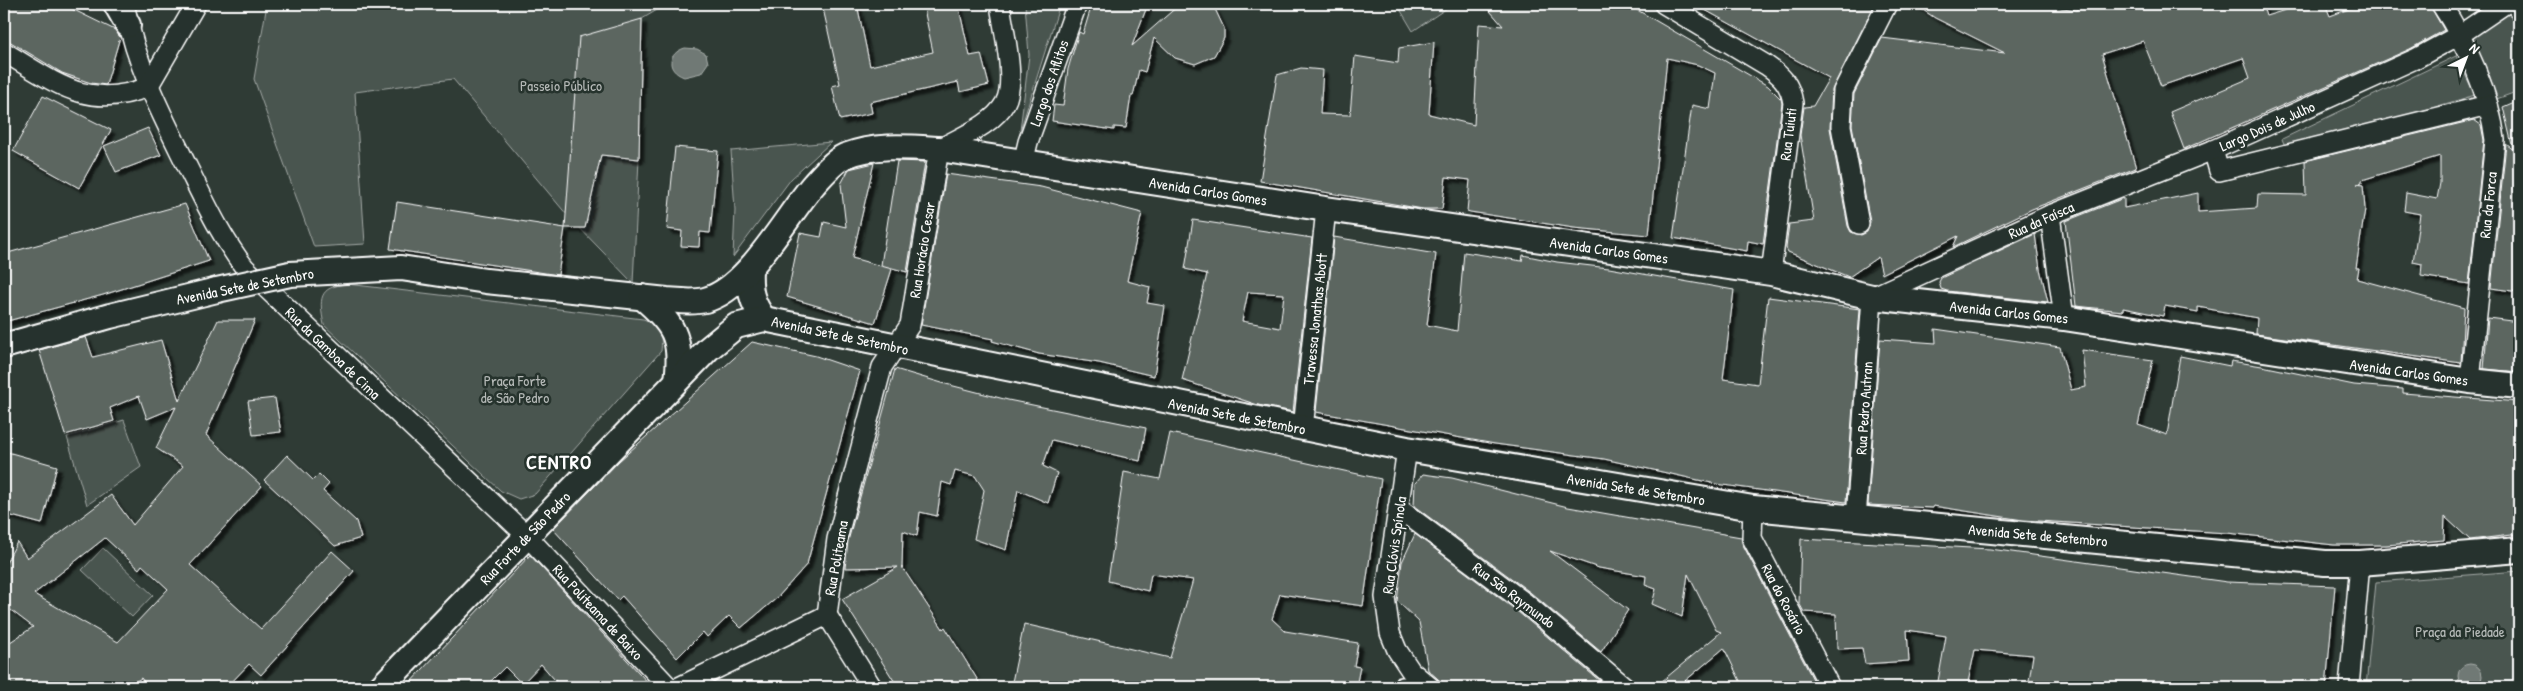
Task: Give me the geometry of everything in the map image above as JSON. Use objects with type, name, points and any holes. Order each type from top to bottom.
[{"type":"main road","points":[[116,4],[126,14]]},
{"type":"main road","name":"Avenida Carlos Gomes","points":[[750,269],[804,196],[842,157],[871,148],[903,146],[939,149],[1326,209],[1771,273],[1872,297],[2064,318],[2470,381],[2519,386]]},
{"type":"main road","name":"Avenida Sete de Setembro","points":[[4,346],[110,316],[290,274],[401,268],[486,281],[690,302],[706,300],[727,288],[750,269]]},
{"type":"main road","points":[[750,269],[750,294],[754,306],[764,319]]},
{"type":"main road","points":[[642,297],[660,312],[672,326],[678,343],[680,359],[677,380]]},
{"type":"main road","name":"Rua Forte de São Pedro","points":[[381,687],[677,380],[724,334],[748,321],[764,319]]},
{"type":"main road","name":"Avenida Sete de Setembro","points":[[764,319],[1407,449],[1753,508],[2325,563],[2360,563],[2519,550]]},
{"type":"street","points":[[4,52],[58,84],[81,93],[105,98],[128,95],[148,87],[196,4]]},
{"type":"street","points":[[939,149],[984,124],[1006,102],[1009,86],[1008,66],[1000,4]]},
{"type":"street","name":"Largo dos Aflitos","points":[[1023,163],[1028,142],[1076,4]]},
{"type":"street","name":"Rua Tuiuti","points":[[1664,4],[1766,65],[1782,76],[1791,89],[1792,103],[1771,273]]},
{"type":"street","points":[[1859,224],[1841,126],[1843,91],[1886,4]]},
{"type":"street","name":"Rua da Forca","points":[[2441,4],[2461,34],[2488,105],[2495,140],[2470,381]]},
{"type":"street","name":"Largo Dois de Julho","points":[[2488,105],[2219,170],[2213,150],[2415,59],[2461,34],[2504,4]]},
{"type":"street","points":[[2515,4],[2519,10]]},
{"type":"street","name":"Rua da Gamboa de Cima","points":[[126,14],[148,87],[211,215],[231,250],[244,268],[527,536]]},
{"type":"street","name":"Rua Horácio Cesar","points":[[896,346],[910,325],[939,149]]},
{"type":"street","name":"Rua da Faísca","points":[[1872,297],[2050,215],[2213,150]]},
{"type":"street","name":"Travessa Jonathas Abott","points":[[1303,429],[1326,209]]},
{"type":"street","points":[[2050,215],[2064,318]]},
{"type":"street","name":"Rua Pedro Autran","points":[[1856,519],[1872,297]]},
{"type":"street","name":"Rua Politeama","points":[[679,687],[827,615],[837,539],[882,367],[896,346]]},
{"type":"street","name":"Rua Clóvis Spínola","points":[[1407,449],[1385,597],[1390,633],[1397,650],[1411,671],[1430,687]]},
{"type":"street","name":"Rua São Raymundo","points":[[1398,508],[1524,602],[1625,687]]},
{"type":"street","name":"Rua do Rosário","points":[[1753,508],[1752,538],[1830,687]]},
{"type":"street","name":"Rua Politeama de Baixo","points":[[527,536],[669,687]]},
{"type":"street","points":[[2349,687],[2360,563]]},
{"type":"street","points":[[827,615],[872,687]]},
{"type":"street","points":[[1402,687],[1411,687]]},
{"type":"green space","name":"Passeio Público","points":[[267,4],[667,4],[642,19],[639,159],[633,283],[568,216],[453,79],[355,92],[365,244],[314,247],[254,79]]},
{"type":"green space","points":[[1025,4],[1060,4],[1020,131],[1029,55]]},
{"type":"green space","points":[[1397,4],[1453,4],[1413,31]]},
{"type":"green space","points":[[2512,5],[2519,15],[2519,91],[2491,101],[2466,35]]},
{"type":"green space","points":[[2456,56],[2475,95],[2287,151],[2282,139]]},
{"type":"green space","points":[[831,142],[791,179],[733,257],[735,210],[731,151]]},
{"type":"green space","name":"Praça Forte de São Pedro","points":[[347,284],[643,319],[653,324],[659,331],[661,351],[535,494],[519,499],[501,491],[324,325],[321,308],[323,296],[330,288]]},
{"type":"green space","points":[[124,420],[141,467],[87,505],[67,437]]},
{"type":"green space","points":[[103,548],[153,595],[132,617],[82,570]]},
{"type":"green space","name":"Praça da Piedade","points":[[2519,571],[2519,687],[2366,687],[2376,582]]},
{"type":"shaded area","points":[[685,48],[697,49],[706,54],[708,63],[701,73],[684,77],[678,74],[671,66],[672,58],[675,54]]},
{"type":"shaded area","points":[[2470,664],[2478,668],[2482,676],[2478,684],[2470,688],[2462,684],[2458,676],[2462,668]]},
{"type":"building","points":[[4,4],[75,4],[72,9],[115,30],[120,37],[106,85],[91,83],[62,73],[4,38]]},
{"type":"building","points":[[822,4],[857,4],[870,66],[933,52],[923,4],[958,4],[970,56],[981,54],[989,85],[960,92],[958,82],[870,102],[872,113],[840,120],[832,86],[840,84]]},
{"type":"building","points":[[1092,4],[1148,4],[1132,46],[1180,4],[1206,4],[1215,9],[1224,28],[1224,38],[1214,56],[1195,64],[1175,58],[1154,38],[1145,72],[1139,70],[1133,96],[1131,96],[1126,128],[1114,127],[1114,130],[1052,121],[1054,105],[1063,106],[1068,69],[1079,32],[1083,34]]},
{"type":"building","points":[[1484,4],[1627,4],[1768,86],[1781,99],[1782,103],[1763,244],[1748,241],[1747,251],[1673,238],[1692,105],[1710,109],[1715,73],[1698,65],[1667,58],[1649,235],[1574,228],[1470,212],[1467,211],[1470,180],[1446,177],[1442,209],[1423,209],[1260,181],[1277,75],[1301,68],[1323,70],[1320,114],[1350,115],[1355,56],[1398,63],[1399,48],[1434,42],[1429,114],[1474,125],[1479,24],[1503,26]]},
{"type":"building","points":[[1694,4],[1875,4],[1832,90],[1830,128],[1848,226],[1851,232],[1861,235],[1867,232],[1870,222],[1852,125],[1854,94],[1882,38],[2005,53],[1935,18],[1914,4],[2035,4],[2077,10],[2081,4],[2262,4],[2266,16],[2295,7],[2294,4],[2325,4],[2330,16],[2362,4],[2429,4],[2444,30],[2410,49],[2184,149],[2170,112],[2250,78],[2243,58],[2161,86],[2143,41],[2102,54],[2136,168],[2032,209],[1953,247],[1958,236],[1882,274],[1878,257],[1849,277],[1788,252],[1786,248],[1789,224],[1814,221],[1800,135],[1804,107],[1813,106],[1829,78]]},
{"type":"building","points":[[642,19],[639,159],[601,155],[585,228],[565,228],[579,37]]},
{"type":"building","points":[[43,96],[111,130],[79,188],[13,151]]},
{"type":"building","points":[[2519,100],[2519,148],[2513,149],[2503,107]]},
{"type":"building","points":[[2474,120],[2481,125],[2484,140],[2469,284],[2421,276],[2422,264],[2413,262],[2420,214],[2404,211],[2406,193],[2437,199],[2440,183],[2440,156],[2362,180],[2362,183],[2357,184],[2363,185],[2365,209],[2356,268],[2359,268],[2357,279],[2464,308],[2461,363],[2256,334],[2257,318],[2198,307],[2198,312],[2165,306],[2163,316],[2123,308],[2123,311],[2076,306],[2066,221],[2124,198],[2124,208],[2198,193],[2198,212],[2257,208],[2258,194],[2306,195],[2305,161]]},
{"type":"building","points":[[148,128],[161,155],[116,172],[104,146]]},
{"type":"building","points":[[2506,144],[2519,154],[2519,292],[2491,288]]},
{"type":"building","points":[[675,147],[718,151],[710,233],[700,232],[699,247],[681,246],[682,231],[667,229]]},
{"type":"building","points":[[897,161],[925,162],[907,272],[881,265]]},
{"type":"building","points":[[874,163],[852,258],[892,269],[875,323],[787,297],[800,233],[821,237],[824,222],[846,227],[841,184],[849,169]]},
{"type":"building","points":[[946,174],[1041,187],[1142,213],[1127,281],[1150,287],[1147,303],[1165,306],[1154,376],[1099,363],[1039,354],[992,341],[993,339],[921,325]]},
{"type":"building","points":[[397,202],[565,228],[558,275],[390,249]]},
{"type":"building","points":[[185,204],[209,261],[103,295],[4,322],[4,254]]},
{"type":"building","points":[[1193,220],[1312,238],[1293,412],[1258,405],[1182,380],[1207,274],[1185,269]],"holes":[[[1248,292],[1284,294],[1280,328],[1242,321]]]},
{"type":"building","points":[[2035,234],[2040,269],[2048,302],[1941,289],[1939,282],[1941,278]]},
{"type":"building","points":[[1334,237],[1436,254],[1427,325],[1457,331],[1464,252],[1522,261],[1523,255],[1734,290],[1723,379],[1758,384],[1768,297],[1860,309],[1846,502],[1716,484],[1604,459],[1495,444],[1316,412]]},
{"type":"building","points":[[2488,318],[2519,322],[2519,372],[2484,369]]},
{"type":"building","points":[[218,320],[255,320],[206,435],[262,486],[190,565],[261,629],[332,551],[354,571],[261,675],[249,664],[227,687],[148,687],[141,678],[128,687],[4,687],[4,646],[33,627],[4,605],[4,567],[17,542],[27,558],[111,495],[133,525],[183,466],[156,448],[176,407],[147,419],[139,396],[110,408],[114,421],[65,435],[39,350],[86,337],[93,357],[161,340],[179,401]],"holes":[[[105,538],[139,569],[142,565],[168,589],[118,642],[34,594]]]},
{"type":"building","points":[[1935,329],[2060,347],[2071,390],[2086,387],[2082,350],[2153,360],[2138,425],[2167,435],[2180,356],[2230,366],[2231,361],[2262,366],[2354,385],[2403,389],[2403,393],[2519,402],[2519,534],[2470,540],[2445,517],[2444,540],[2386,545],[2334,545],[2227,533],[2023,520],[1933,506],[1933,508],[1868,505],[1880,339],[1936,343]]},
{"type":"building","points":[[752,342],[816,356],[860,371],[807,564],[778,597],[741,628],[729,616],[707,637],[703,632],[677,658],[622,596],[618,600],[553,529],[619,461]]},
{"type":"building","points":[[895,369],[1008,400],[1146,428],[1140,461],[1052,440],[1043,466],[1057,473],[1048,503],[1018,490],[1006,550],[974,539],[984,490],[975,476],[955,471],[951,485],[942,482],[937,516],[920,512],[917,536],[903,531],[902,567],[943,629],[945,627],[982,687],[898,687],[842,599],[898,567],[845,568],[848,541]]},
{"type":"building","points":[[275,398],[281,432],[253,435],[248,401]]},
{"type":"building","points":[[1170,433],[1381,479],[1363,606],[1280,594],[1272,619],[1285,631],[1358,643],[1354,666],[1360,667],[1356,687],[1011,687],[1024,624],[1170,658],[1193,580],[1151,574],[1148,591],[1108,581],[1124,472],[1160,479]]},
{"type":"building","points":[[4,451],[57,466],[42,524],[4,514]]},
{"type":"building","points":[[287,455],[313,480],[319,474],[329,484],[323,491],[356,521],[361,538],[335,546],[264,480]]},
{"type":"building","points":[[1423,474],[1452,478],[1568,507],[1741,537],[1742,543],[1817,687],[1743,687],[1724,648],[1678,687],[1655,687],[1721,632],[1716,630],[1688,574],[1682,617],[1652,604],[1656,589],[1645,585],[1646,576],[1599,568],[1550,551],[1628,610],[1601,652],[1531,593],[1414,506],[1415,483]]},
{"type":"building","points":[[1415,534],[1517,611],[1607,687],[1447,687],[1428,670],[1419,622],[1397,601],[1402,562]]},
{"type":"building","points":[[1801,539],[1990,549],[2227,582],[2335,586],[2326,687],[2028,687],[2033,655],[1975,650],[1967,687],[1937,687],[1946,636],[1907,630],[1909,661],[1865,664],[1862,648],[1837,649],[1836,614],[1804,612],[1799,603]]},
{"type":"building","points":[[530,555],[652,687],[561,687],[541,664],[522,684],[505,667],[485,687],[406,687]]},
{"type":"district","name":"CENTRO","points":[[559,461]]}]
